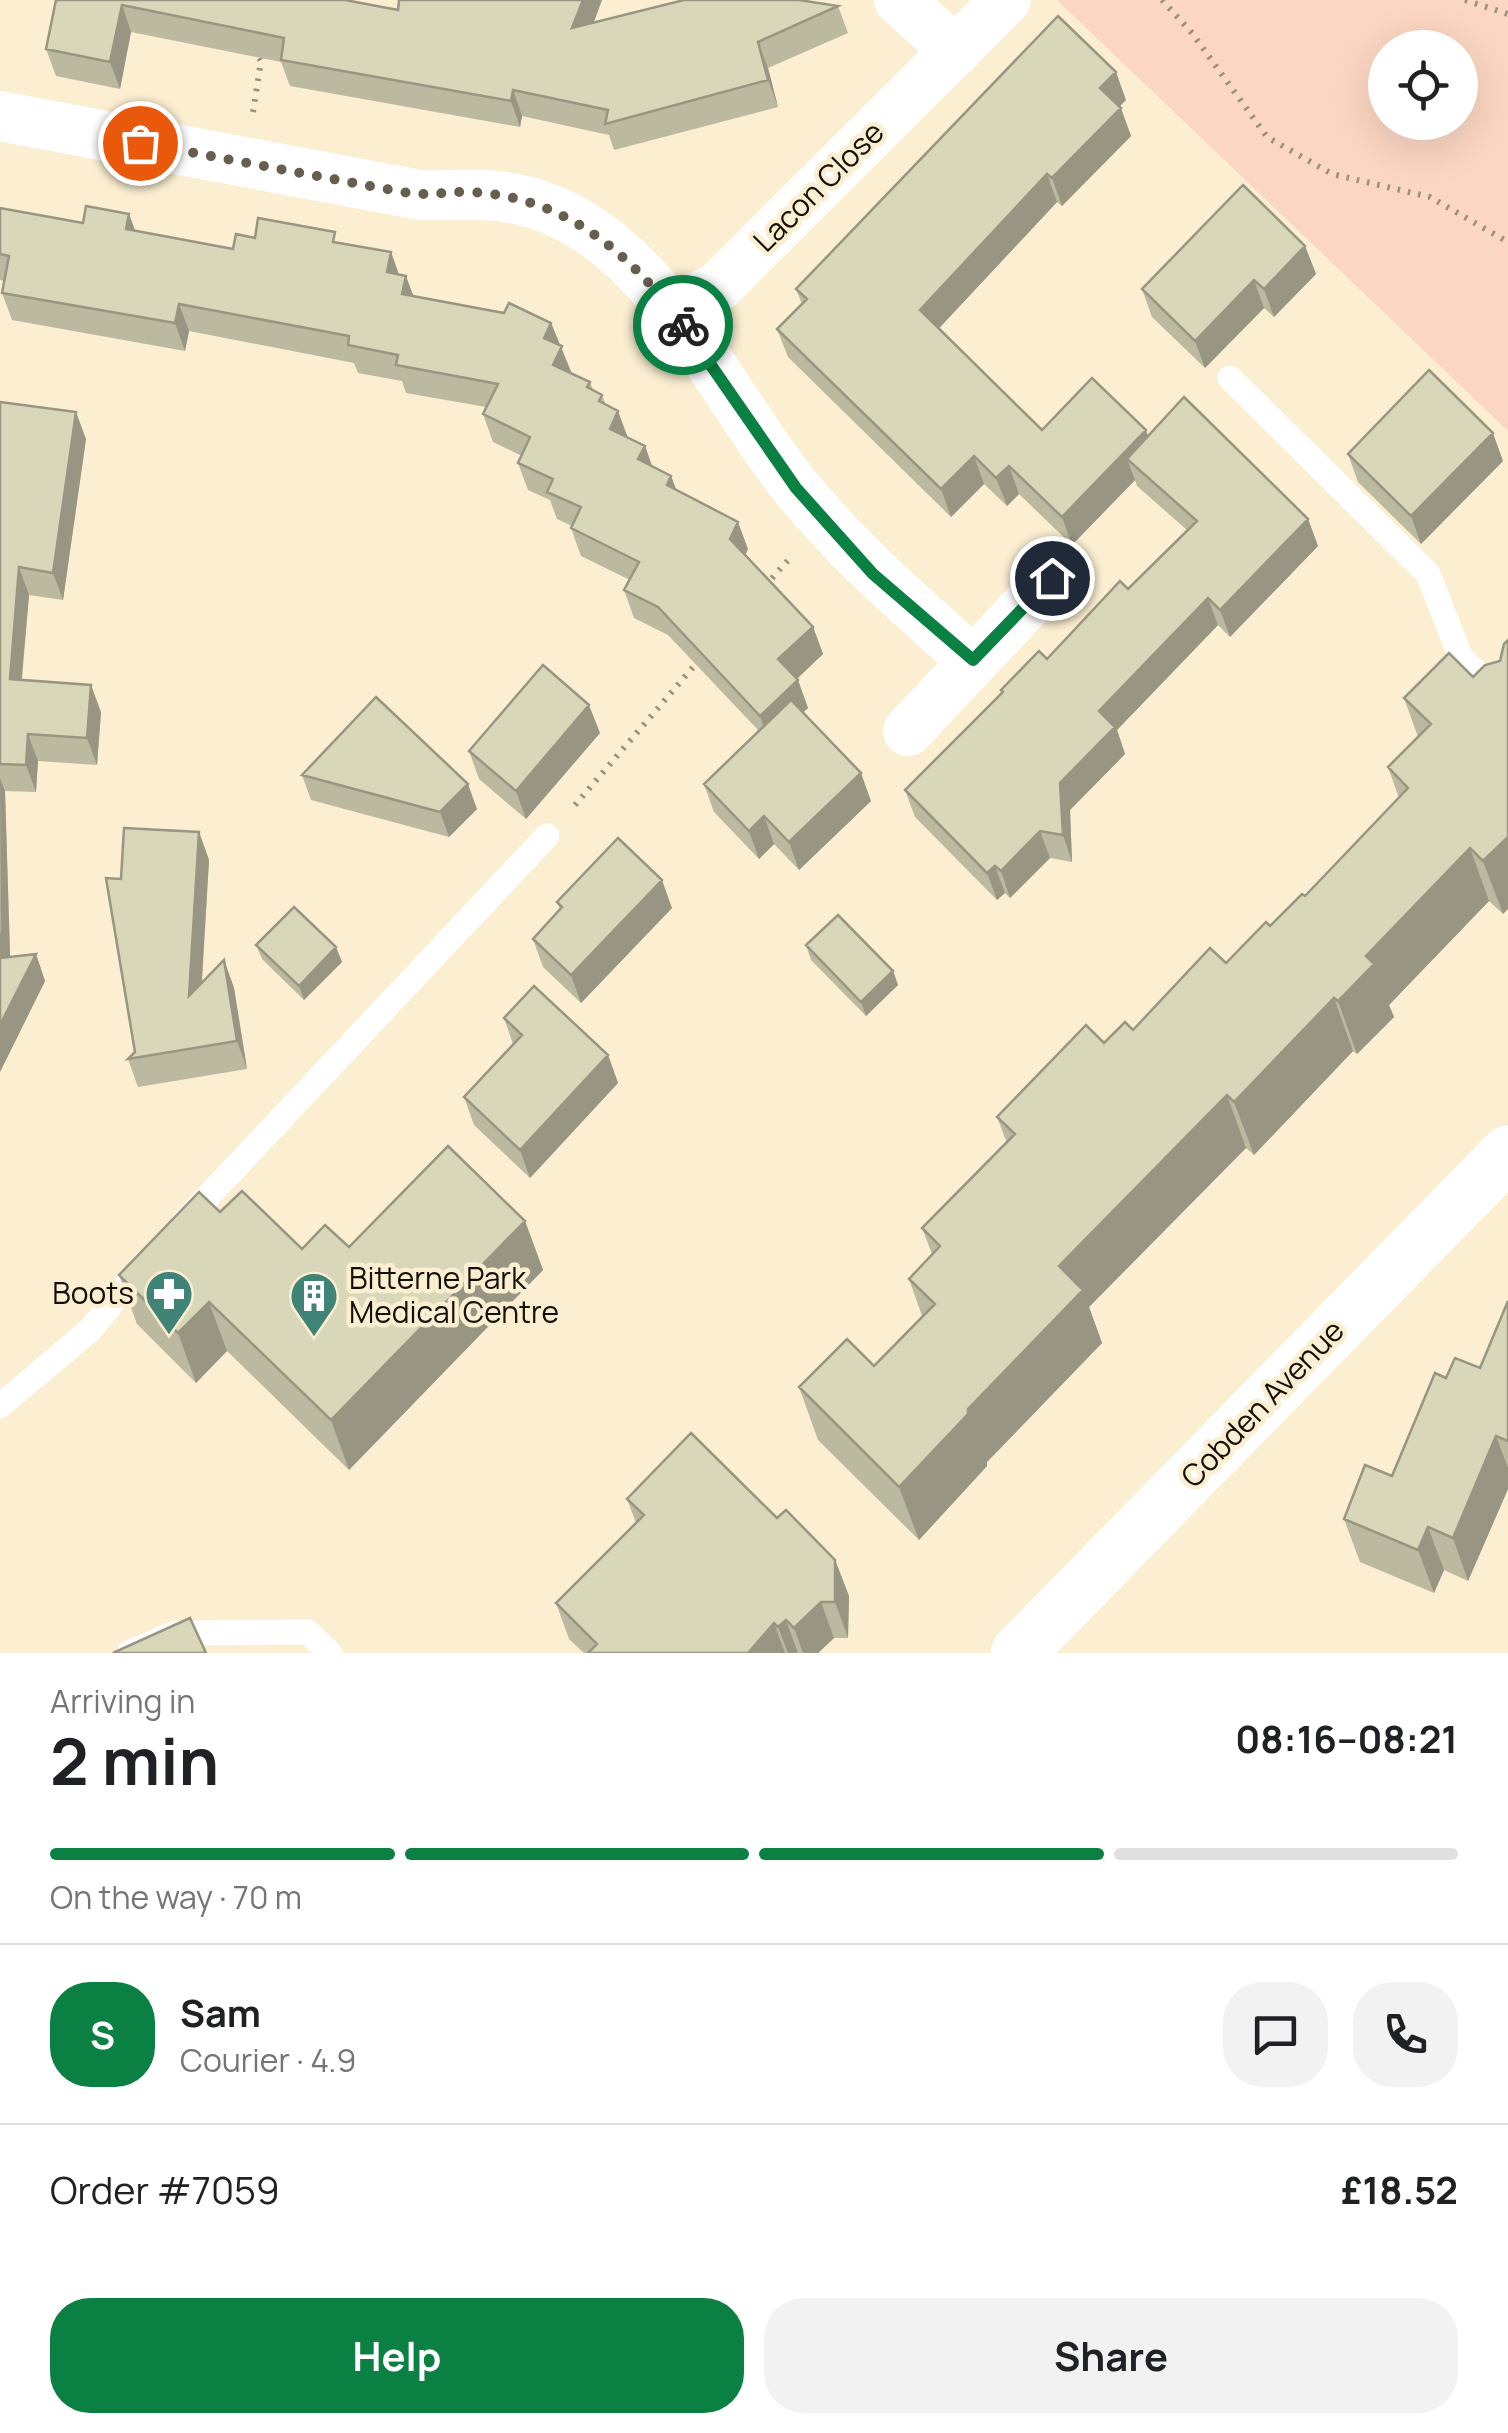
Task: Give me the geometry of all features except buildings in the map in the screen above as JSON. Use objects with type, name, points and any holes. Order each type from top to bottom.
[{"type":"street","points":[[899,0],[956,51]]},
{"type":"street","name":"Lacon Close","points":[[672,311],[720,286],[1006,0]]},
{"type":"street","points":[[0,116],[420,195],[468,192],[516,198],[556,210],[612,246],[672,311],[796,488],[873,574],[973,660]]},
{"type":"street","points":[[908,731],[1052,578]]},
{"type":"street","name":"Cobden Avenue","points":[[1018,1653],[1508,1153]]},
{"type":"lane","points":[[1230,378],[1428,574],[1461,658],[1508,702]]},
{"type":"lane","points":[[0,1406],[90,1330],[124,1285],[548,836]]},
{"type":"lane","points":[[128,1653],[175,1633],[308,1632],[330,1653]]},
{"type":"path","points":[[1162,0],[1192,34],[1266,137],[1332,174],[1430,197],[1508,242]]},
{"type":"path","points":[[1465,0],[1508,14]]},
{"type":"path","points":[[245,162],[261,61],[248,38]]},
{"type":"path","points":[[757,594],[796,552],[829,525]]},
{"type":"path","points":[[548,836],[706,653]]},
{"type":"shaded area","points":[[1057,0],[1508,0],[1508,431]]},
{"type":"way so far","points":[[140,143],[420,195],[468,192],[516,198],[556,210],[612,246],[683,325]]},
{"type":"place","name":"Boots","points":[[169,1336]]},
{"type":"place","name":"Bitterne Park Medical Centre","points":[[314,1338]]},
{"type":"route","points":[[683,325],[796,488],[873,574],[973,660],[1052,578]]}]
